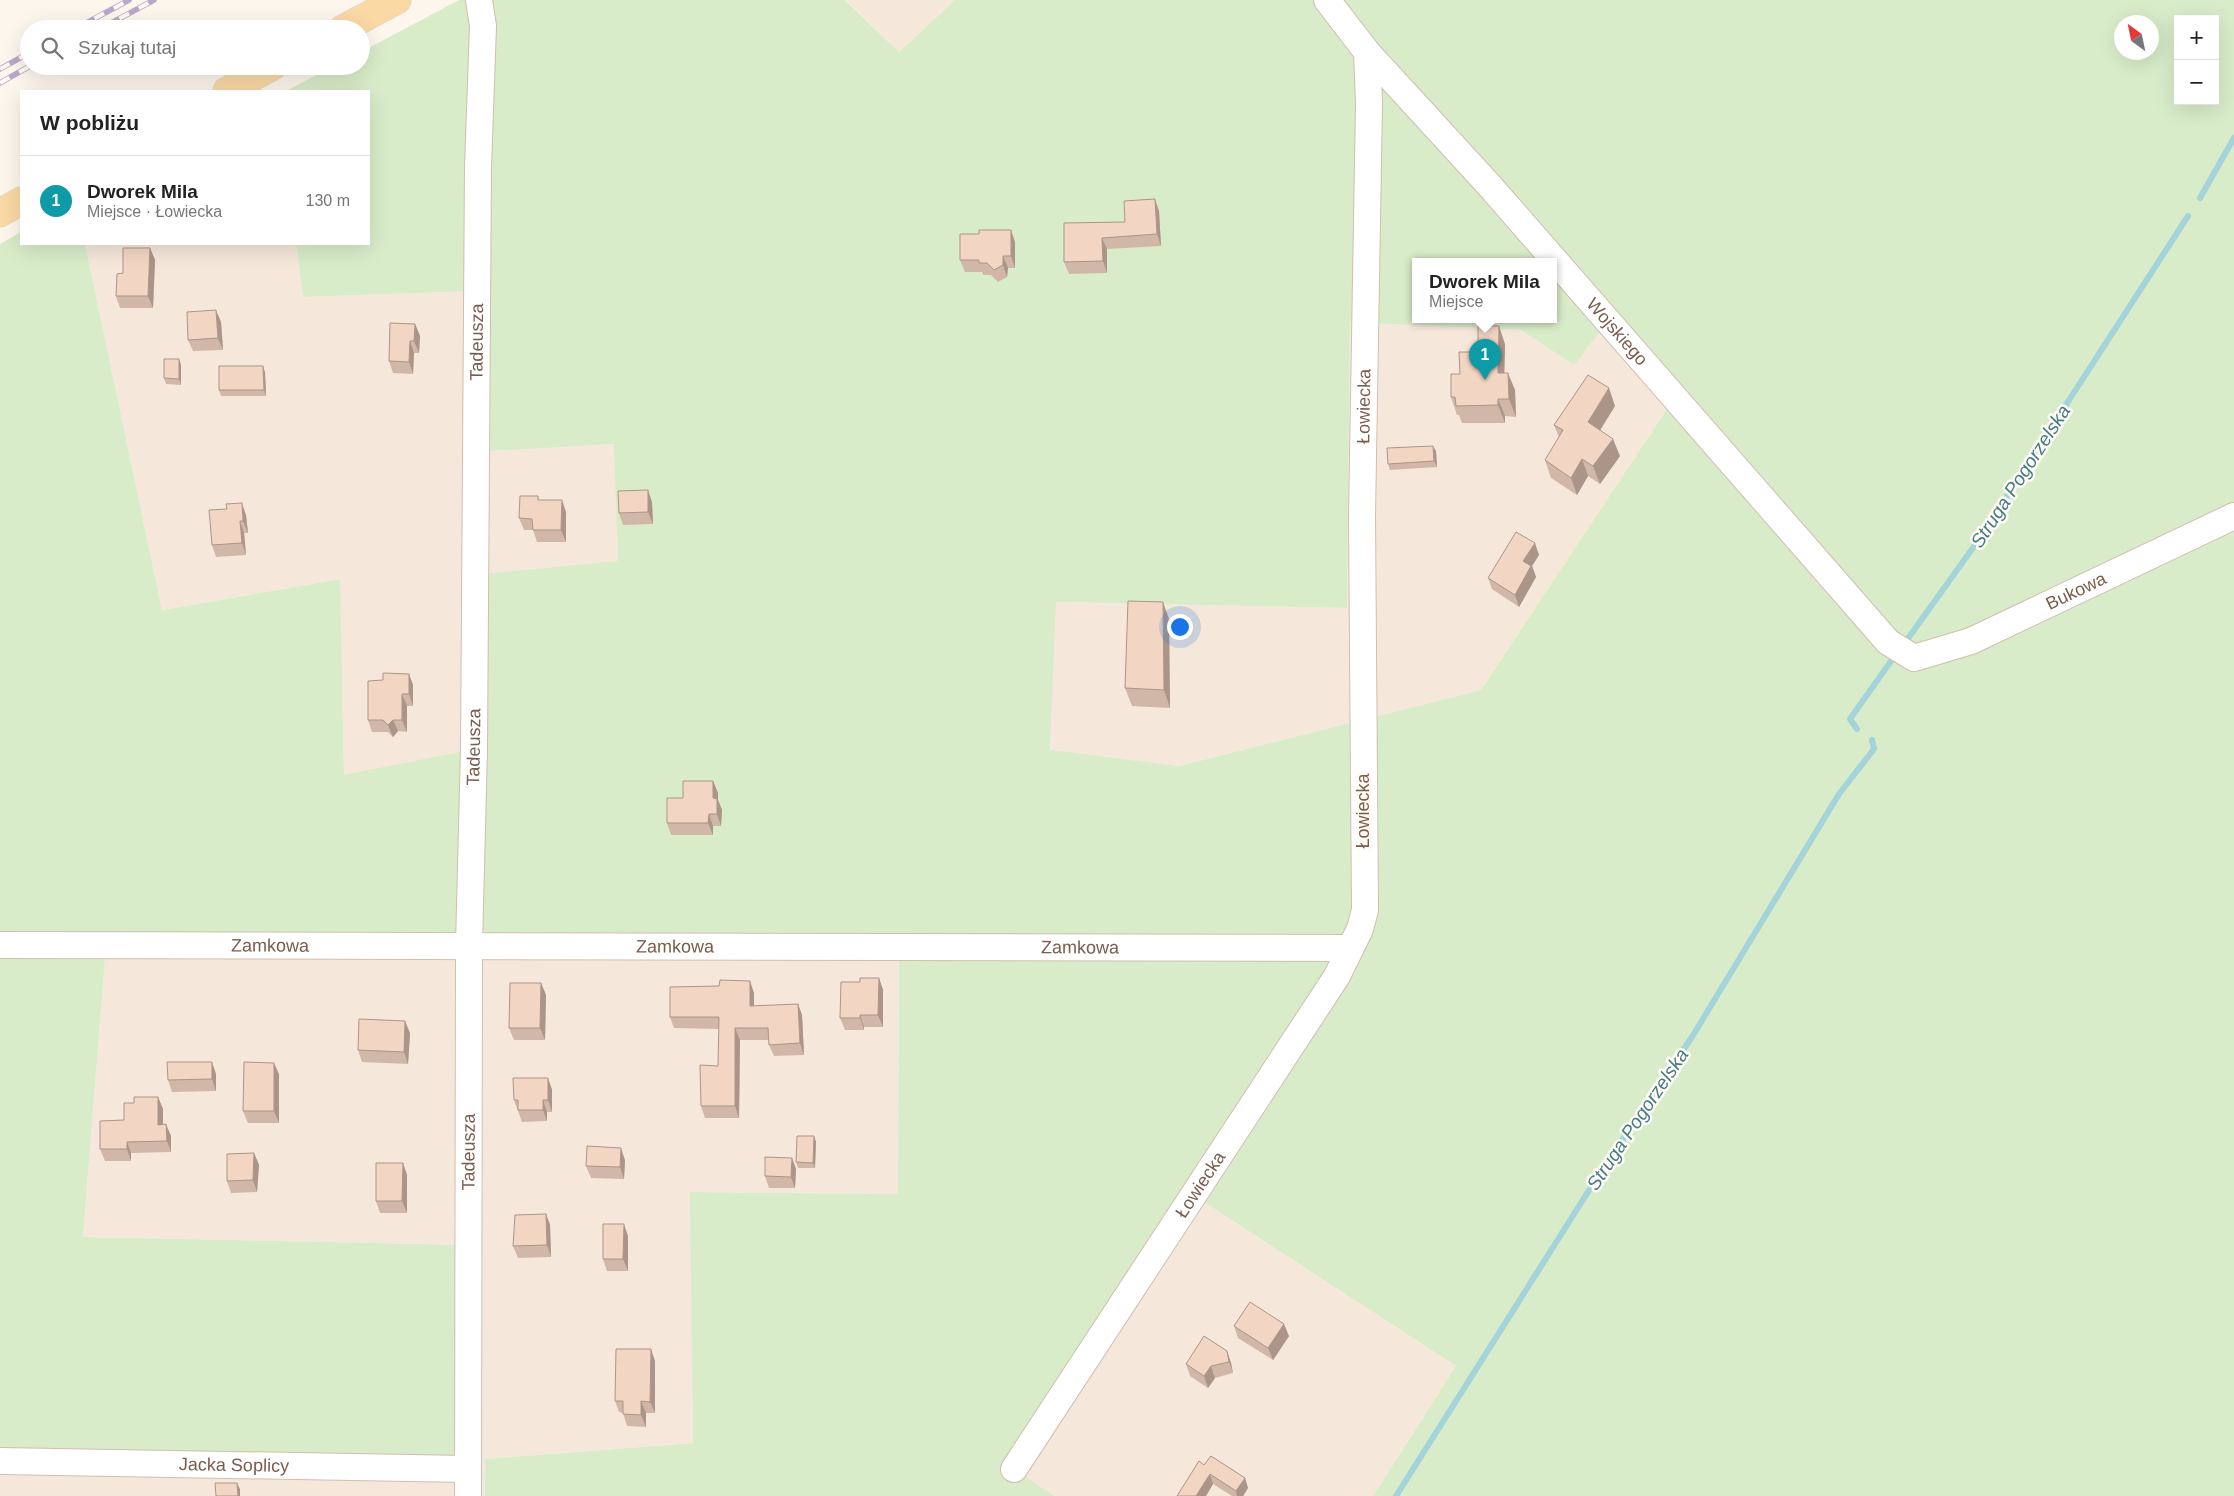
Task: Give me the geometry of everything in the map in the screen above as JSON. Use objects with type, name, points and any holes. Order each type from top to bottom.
[{"type":"main road","points":[[360,20],[397,0]]},
{"type":"main road","points":[[229,90],[256,75]]},
{"type":"main road","points":[[0,213],[20,202]]},
{"type":"street","name":"Tadeusza","points":[[468,1496],[470,946],[474,749],[478,167],[483,26],[479,0]]},
{"type":"street","name":"Wojskiego","points":[[1327,0],[1368,52],[1554,258]]},
{"type":"street","name":"Łowiecka","points":[[1014,1468],[1337,976],[1360,929],[1365,910],[1362,516],[1369,103],[1368,52]]},
{"type":"street","name":"Wojskiego","points":[[1557,262],[1902,650]]},
{"type":"street","name":"Bukowa","points":[[1902,650],[1970,641],[2234,516]]},
{"type":"street","name":"Zamkowa","points":[[0,945],[1350,948]]},
{"type":"street","name":"Jacka Soplicy","points":[[0,1461],[468,1469]]},
{"type":"shaded area","points":[[846,0],[955,0],[899,52]]},
{"type":"shaded area","points":[[85,245],[296,245],[303,297],[477,291],[476,452],[615,444],[618,561],[474,749],[344,776],[339,579],[162,610]]},
{"type":"shaded area","points":[[1350,321],[1521,330],[1574,364],[1608,321],[1675,397],[1481,690],[1179,766],[1050,751],[1055,602],[1347,608]]},
{"type":"shaded area","points":[[106,946],[899,948],[898,1194],[691,1192],[693,1443],[485,1459],[485,1496],[0,1496],[0,1458],[470,1245],[83,1237]]},
{"type":"shaded area","points":[[1193,1195],[1456,1366],[1373,1496],[1055,1496],[1014,1469]]},
{"type":"green space","points":[[459,0],[845,0],[899,52],[955,0],[2234,0],[2234,1496],[1373,1496],[1456,1366],[1193,1195],[1014,1469],[1055,1496],[485,1496],[485,1459],[693,1443],[690,1192],[898,1194],[899,948],[106,946],[83,1237],[470,1245],[467,1469],[0,1458],[0,244],[20,233],[20,245],[85,245],[162,610],[340,579],[344,775],[474,749],[475,575],[618,561],[614,444],[476,452],[477,291],[303,297],[296,245],[370,245],[370,90],[288,90],[316,75],[370,75],[370,47]],"holes":[[[1608,321],[1675,397],[1481,690],[1179,766],[1050,750],[1056,602],[1347,608],[1350,322],[1521,330],[1574,365]]]},
{"type":"building","points":[[1155,199],[1157,234],[1102,238],[1103,261],[1064,262],[1064,223],[1125,222],[1124,201]]},
{"type":"building","points":[[979,230],[1011,230],[1011,256],[1003,256],[1003,265],[994,270],[987,263],[979,263],[979,260],[960,260],[960,234],[979,234]]},
{"type":"building","points":[[123,248],[150,248],[148,296],[116,296],[117,274],[123,273]]},
{"type":"building","points":[[216,310],[218,338],[188,340],[187,312]]},
{"type":"building","points":[[390,323],[415,324],[414,341],[410,341],[409,362],[389,361]]},
{"type":"building","points":[[1478,326],[1499,326],[1498,373],[1508,373],[1509,399],[1498,399],[1498,405],[1456,406],[1455,397],[1451,397],[1451,374],[1460,374],[1459,352],[1478,352]]},
{"type":"building","points":[[164,359],[179,359],[179,379],[164,378]]},
{"type":"building","points":[[219,366],[263,366],[264,390],[219,390]]},
{"type":"building","points":[[1588,375],[1609,388],[1588,422],[1613,439],[1593,466],[1582,459],[1571,478],[1545,460],[1563,430],[1554,425]]},
{"type":"building","points":[[1433,446],[1434,461],[1388,464],[1387,448]]},
{"type":"building","points":[[648,490],[648,512],[619,513],[618,491]]},
{"type":"building","points":[[520,496],[538,496],[538,500],[562,500],[561,530],[533,530],[532,519],[519,518]]},
{"type":"building","points":[[242,503],[243,521],[240,521],[242,543],[212,545],[209,510],[227,509],[226,504]]},
{"type":"building","points":[[1516,532],[1535,543],[1523,561],[1531,566],[1515,595],[1488,578]]},
{"type":"building","points":[[1128,601],[1163,602],[1164,690],[1125,688]]},
{"type":"building","points":[[383,673],[409,674],[409,694],[402,694],[402,720],[393,720],[388,725],[383,720],[368,720],[368,681],[383,680]]},
{"type":"building","points":[[683,781],[713,781],[713,798],[717,799],[717,814],[709,814],[708,823],[667,823],[667,798],[683,798]]},
{"type":"building","points":[[860,978],[879,978],[878,1015],[860,1015],[860,1018],[840,1018],[841,982],[860,982]]},
{"type":"building","points":[[720,980],[750,981],[750,1006],[798,1004],[800,1043],[769,1045],[768,1028],[735,1028],[735,1106],[701,1106],[700,1065],[718,1066],[719,1017],[670,1017],[670,987],[719,986]]},
{"type":"building","points":[[510,983],[541,983],[540,1028],[509,1028]]},
{"type":"building","points":[[359,1019],[405,1021],[404,1052],[358,1050]]},
{"type":"building","points":[[167,1062],[212,1062],[212,1079],[168,1080]]},
{"type":"building","points":[[244,1062],[274,1063],[274,1111],[243,1111]]},
{"type":"building","points":[[513,1078],[548,1078],[548,1100],[543,1100],[543,1110],[518,1110],[518,1100],[514,1100]]},
{"type":"building","points":[[134,1097],[158,1097],[158,1125],[166,1124],[167,1141],[127,1142],[127,1149],[100,1149],[100,1121],[124,1120],[124,1103],[134,1103]]},
{"type":"building","points":[[797,1136],[814,1136],[813,1163],[796,1162]]},
{"type":"building","points":[[587,1146],[621,1148],[620,1167],[586,1166]]},
{"type":"building","points":[[254,1153],[253,1180],[227,1181],[227,1154]]},
{"type":"building","points":[[765,1157],[792,1158],[791,1177],[765,1176]]},
{"type":"building","points":[[376,1163],[403,1163],[402,1201],[376,1201]]},
{"type":"building","points":[[546,1214],[547,1245],[513,1246],[515,1215]]},
{"type":"building","points":[[603,1224],[624,1224],[623,1259],[603,1259]]},
{"type":"building","points":[[1250,1302],[1284,1324],[1268,1348],[1234,1326]]},
{"type":"building","points":[[1204,1336],[1227,1351],[1229,1362],[1211,1366],[1204,1376],[1186,1364]]},
{"type":"building","points":[[616,1349],[651,1349],[650,1402],[641,1401],[641,1415],[623,1414],[623,1401],[615,1401]]},
{"type":"building","points":[[1211,1456],[1245,1478],[1236,1491],[1210,1474],[1196,1496],[1177,1496],[1199,1461],[1204,1465]]},
{"type":"building","points":[[215,1483],[237,1483],[238,1496],[216,1496]]},
{"type":"waterway","name":"Struga Pogorzelska","points":[[2200,198],[2234,138]]},
{"type":"waterway","name":"Struga Pogorzelska","points":[[1904,644],[1980,538],[2188,216]]},
{"type":"waterway","name":"Struga Pogorzelska","points":[[1857,729],[1850,719],[1896,654]]},
{"type":"waterway","name":"Struga Pogorzelska","points":[[1396,1496],[1598,1176],[1692,1037],[1839,794],[1874,749],[1872,740]]},
{"type":"railway","points":[[92,20],[129,0]]},
{"type":"railway","points":[[117,20],[154,0]]},
{"type":"railway","points":[[0,69],[20,58]]},
{"type":"railway","points":[[0,83],[20,72]]},
{"type":"place","name":"Dworek Mila","points":[[1485,380]]}]
